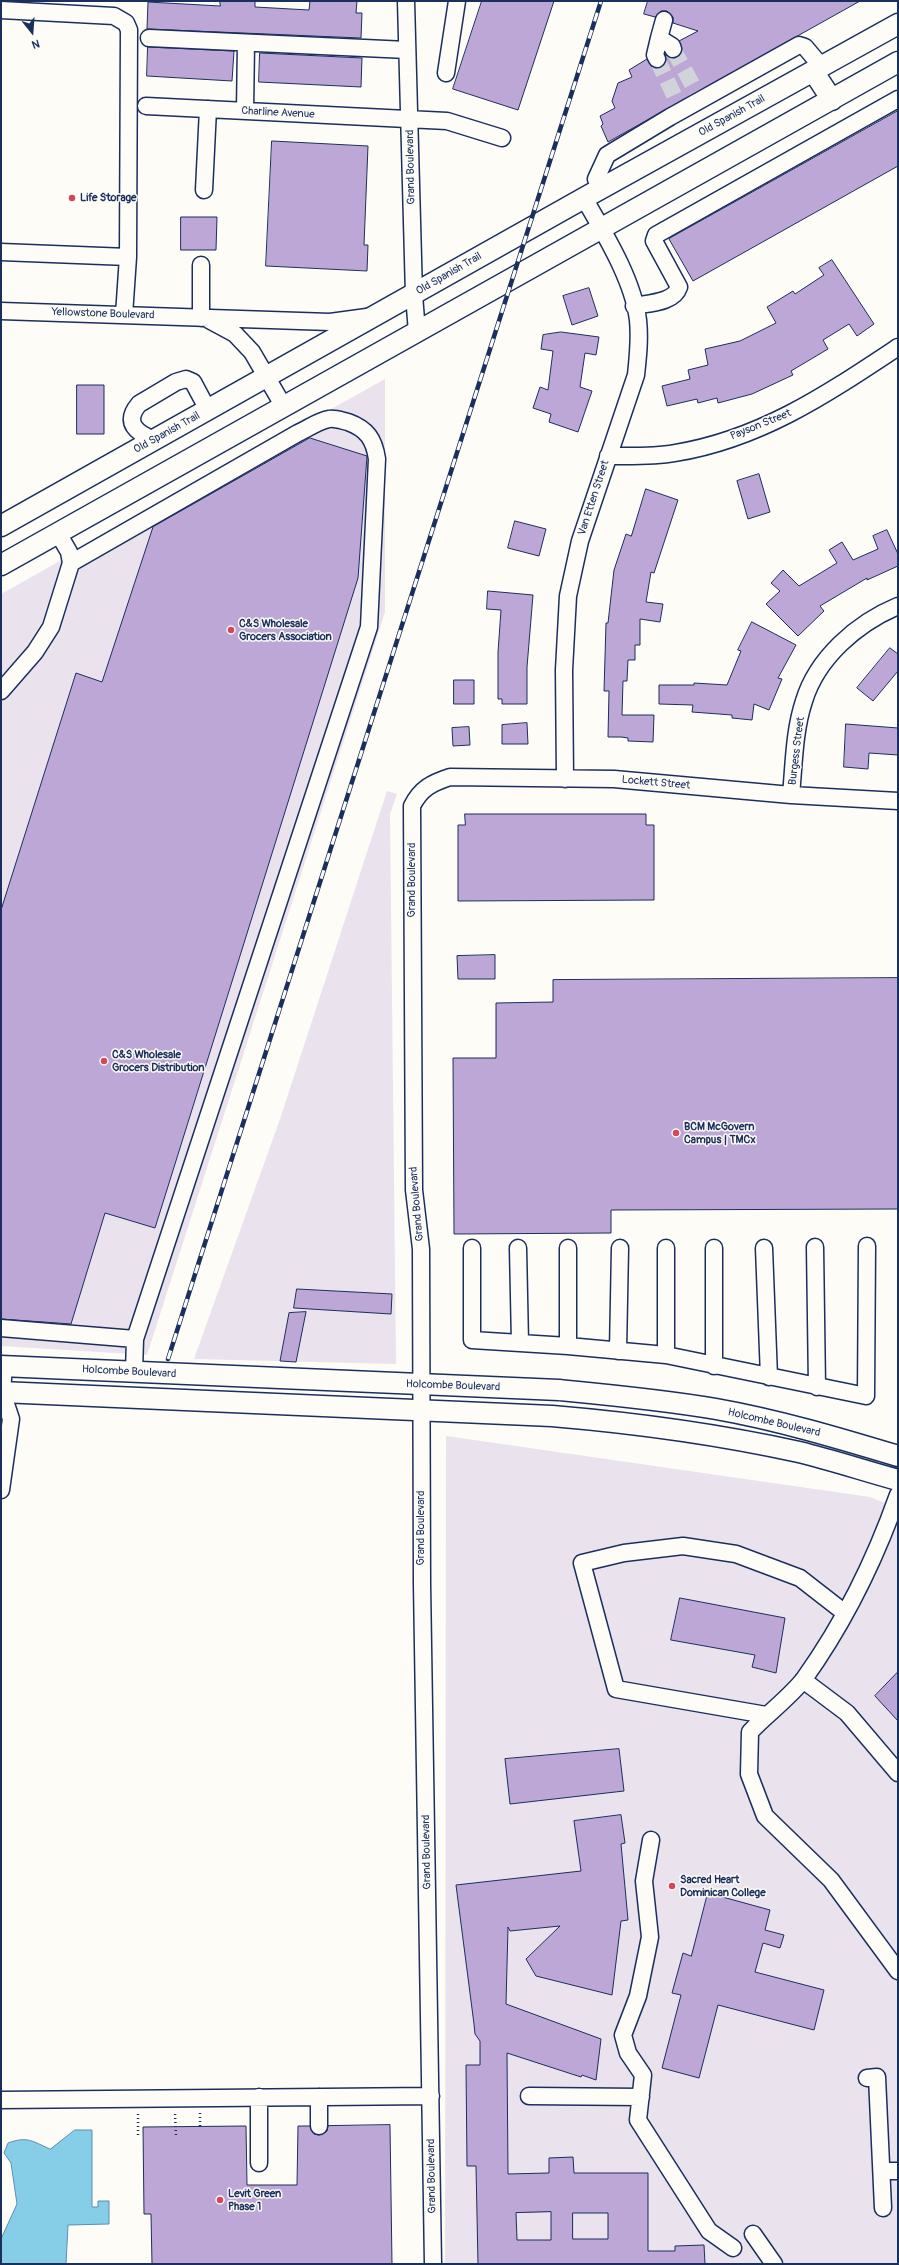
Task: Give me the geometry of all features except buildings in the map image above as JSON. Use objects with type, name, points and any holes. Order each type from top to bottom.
[{"type":"main road","name":"Old Spanish Trail","points":[[1,526],[374,315],[414,295],[592,193],[898,24]]},
{"type":"main road","points":[[1,565],[898,62]]},
{"type":"main road","points":[[817,69],[832,100]]},
{"type":"main road","points":[[154,440],[170,470]]},
{"type":"main road","name":"Holcombe Boulevard","points":[[2,1366],[559,1390],[637,1398],[716,1410],[808,1429],[898,1456]]},
{"type":"main road","name":"Holcombe Boulevard","points":[[1,1392],[552,1416],[630,1422],[708,1434],[800,1452],[898,1480]]},
{"type":"street","name":"Grand Boulevard","points":[[406,1],[414,295],[417,332]]},
{"type":"street","points":[[446,73],[457,1]]},
{"type":"street","points":[[1,10],[114,16],[126,23],[129,30],[128,257],[124,315]]},
{"type":"street","points":[[656,59],[655,55],[664,20]]},
{"type":"street","points":[[149,38],[407,50]]},
{"type":"street","points":[[659,38],[672,46],[673,49]]},
{"type":"street","points":[[245,111],[246,43]]},
{"type":"street","points":[[592,193],[607,154],[681,109],[799,45],[806,47],[817,69]]},
{"type":"street","points":[[634,306],[671,298],[678,292],[679,287],[654,241],[656,236],[898,98]]},
{"type":"street","name":"Charline Avenue","points":[[146,106],[447,121],[502,138]]},
{"type":"street","points":[[204,190],[208,109]]},
{"type":"street","name":"Van Etten Street","points":[[565,779],[564,670],[568,596],[580,541],[636,375],[639,351],[638,320],[630,288],[602,229],[592,193]]},
{"type":"street","points":[[1,252],[128,257]]},
{"type":"street","points":[[201,265],[203,318]]},
{"type":"street","name":"Yellowstone Boulevard","points":[[1,311],[330,322],[374,315]]},
{"type":"street","name":"Yellowstone Boulevard","points":[[203,318],[235,334],[252,352],[284,406]]},
{"type":"street","name":"Payson Street","points":[[608,456],[642,456],[674,453],[754,430],[788,416],[898,347]]},
{"type":"street","points":[[154,440],[139,434],[134,427],[132,416],[134,410],[139,404],[176,382],[186,379],[193,382],[208,410]]},
{"type":"street","points":[[71,563],[298,434],[329,419],[343,421],[360,427],[370,436],[375,445],[377,459],[369,627],[135,1339],[134,1372]]},
{"type":"street","points":[[1,691],[35,652],[51,627],[71,563],[69,552],[58,533]]},
{"type":"street","name":"Burgess Street","points":[[791,795],[796,738],[804,700],[821,667],[841,642],[868,621],[898,606]]},
{"type":"street","name":"Lockett Street","points":[[418,794],[431,783],[450,777],[614,779],[791,795],[898,801]]},
{"type":"street","name":"Grand Boulevard","points":[[418,794],[412,806],[411,823],[414,1190],[421,1249],[422,1584],[433,2264]]},
{"type":"street","points":[[472,1248],[472,1340],[568,1346],[666,1355],[866,1396],[867,1246]]},
{"type":"street","points":[[815,1247],[817,1387]]},
{"type":"street","points":[[518,1248],[520,1343]]},
{"type":"street","points":[[568,1248],[568,1346]]},
{"type":"street","points":[[618,1351],[620,1248]]},
{"type":"street","points":[[666,1248],[666,1355]]},
{"type":"street","points":[[714,1248],[714,1366]]},
{"type":"street","points":[[764,1248],[769,1377]]},
{"type":"street","points":[[1,1328],[135,1339]]},
{"type":"street","points":[[1,1490],[11,1419],[1,1392],[2,1366]]},
{"type":"street","points":[[898,1496],[881,1544],[845,1613],[803,1680],[750,1732],[749,1774],[765,1816],[831,1880],[898,1971]]},
{"type":"street","points":[[766,1715],[616,1689],[582,1563],[624,1553],[683,1546],[736,1554],[800,1578],[845,1613]]},
{"type":"street","points":[[803,1680],[847,1713],[898,1773]]},
{"type":"street","points":[[651,1840],[644,1881],[650,1937],[638,1996],[623,2035],[628,2053],[643,2075],[638,2120],[709,2231],[733,2248]]},
{"type":"street","points":[[866,2078],[877,2078],[883,2208]]},
{"type":"street","points":[[1,2100],[431,2096]]},
{"type":"street","points":[[530,2096],[641,2097]]},
{"type":"street","points":[[259,2097],[259,2162]]},
{"type":"street","points":[[319,2097],[319,2126]]},
{"type":"street","points":[[882,2170],[898,2171]]},
{"type":"street","points":[[753,2234],[774,2264]]},
{"type":"path","points":[[175,2113],[176,2135]]},
{"type":"path","points":[[200,2113],[200,2126]]},
{"type":"path","points":[[138,2114],[138,2135]]},
{"type":"shaded area","points":[[385,379],[385,612],[147,1355],[1,1346],[1,594]]},
{"type":"shaded area","points":[[387,791],[397,794],[390,814],[396,1364],[194,1359],[280,1119]]},
{"type":"shaded area","name":"Sacred Heart Dominican College","points":[[446,1436],[870,1497],[898,1508],[898,2264],[445,2264]]},
{"type":"water","points":[[75,2130],[92,2130],[92,2207],[98,2207],[98,2201],[109,2201],[109,2224],[68,2225],[66,2264],[1,2264],[1,2239],[17,2204],[11,2163],[4,2153],[8,2143],[20,2140],[29,2140],[50,2149]]},
{"type":"tunnel","points":[[673,49],[699,97]]},
{"type":"tunnel","points":[[657,59],[680,108]]},
{"type":"railway","points":[[168,1359],[601,1]]},
{"type":"place","name":"Life Storage","points":[[72,198]]},
{"type":"place","name":"C&S Wholesale Grocers Association","points":[[231,630]]},
{"type":"place","name":"C&S Wholesale Grocers Distribution","points":[[104,1061]]},
{"type":"place","name":"BCM McGovern Campus | TMCx","points":[[676,1133]]},
{"type":"place","name":"Sacred Heart Dominican College","points":[[672,1886]]},
{"type":"place","name":"Levit Green Phase 1","points":[[220,2200]]}]
